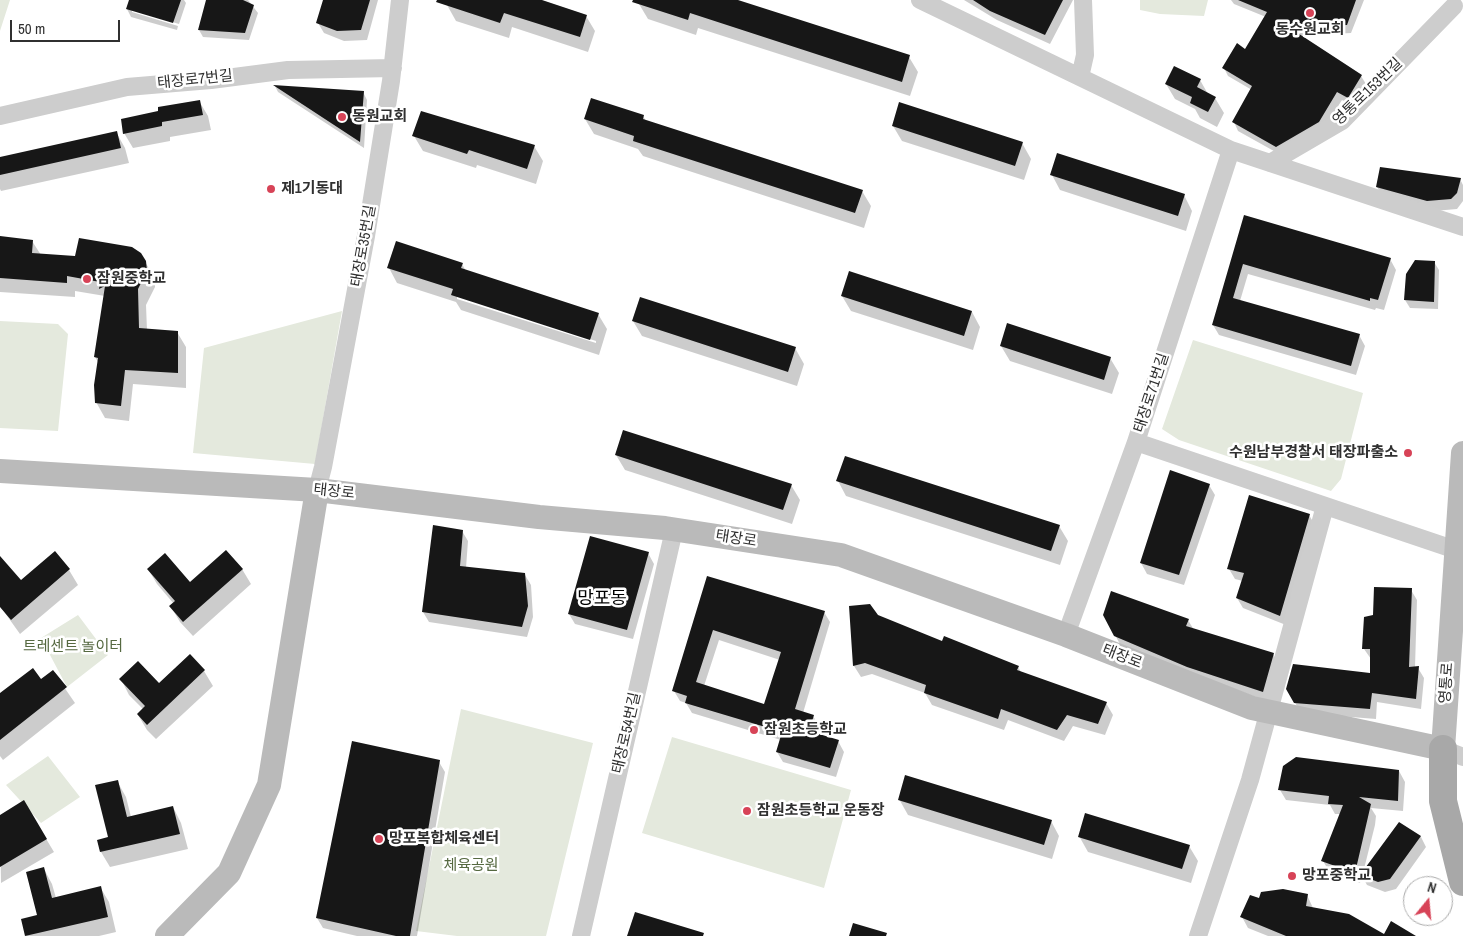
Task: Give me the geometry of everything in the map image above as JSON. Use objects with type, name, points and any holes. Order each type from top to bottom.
[{"type":"main road","name":"영통로","points":[[1456,752],[1443,800],[1463,882]]},
{"type":"street","name":"태장로35번길","points":[[317,490],[325,457],[366,236],[392,68],[400,0]]},
{"type":"street","points":[[920,0],[1231,150],[1463,227]]},
{"type":"street","points":[[1080,77],[1085,55],[1082,0]]},
{"type":"street","name":"영통로153번길","points":[[1270,163],[1342,121],[1455,6]]},
{"type":"street","name":"태장로7번길","points":[[0,116],[127,87],[211,80],[288,70],[392,68]]},
{"type":"street","name":"태장로71번길","points":[[1066,635],[1136,442],[1231,150]]},
{"type":"street","points":[[1136,442],[1456,550]]},
{"type":"street","name":"영통로","points":[[1456,752],[1456,550],[1463,453]]},
{"type":"street","name":"태장로","points":[[0,470],[317,490],[539,518],[674,530],[841,555],[1066,635],[1252,708],[1456,752]]},
{"type":"street","points":[[167,936],[229,873],[269,785],[317,490]]},
{"type":"street","points":[[1198,936],[1250,780],[1325,506]]},
{"type":"street","name":"태장로54번길","points":[[581,936],[674,530]]},
{"type":"green space","points":[[0,0],[10,0],[0,31]]},
{"type":"green space","points":[[1140,0],[1208,0],[1204,16],[1160,14],[1140,10]]},
{"type":"green space","points":[[342,311],[315,464],[193,453],[204,348]]},
{"type":"green space","points":[[0,321],[58,324],[68,334],[58,431],[0,428]]},
{"type":"green space","points":[[1193,340],[1363,393],[1341,479],[1331,491],[1179,440],[1162,429]]},
{"type":"green space","name":"트레센트 놀이터","points":[[78,615],[108,655],[67,687],[41,638]]},
{"type":"green space","name":"체육공원","points":[[461,709],[593,743],[546,936],[457,936],[416,931]]},
{"type":"green space","name":"잠원초등학교 운동장","points":[[672,737],[851,790],[824,888],[642,833]]},
{"type":"green space","points":[[48,756],[80,797],[41,823],[6,785]]},
{"type":"building","points":[[129,0],[181,0],[173,23],[126,9]]},
{"type":"building","points":[[206,0],[243,0],[254,5],[245,33],[198,30]]},
{"type":"building","points":[[323,0],[370,0],[361,30],[337,31],[316,23]]},
{"type":"building","points":[[437,0],[542,0],[587,15],[580,37],[504,13],[500,23],[436,2]]},
{"type":"building","points":[[633,0],[738,0],[910,55],[902,82],[690,13],[688,20],[632,2]]},
{"type":"building","points":[[973,0],[1063,0],[1045,35],[990,11]]},
{"type":"building","points":[[1238,0],[1356,0],[1347,25],[1290,28],[1362,75],[1348,98],[1337,92],[1319,122],[1276,147],[1232,122],[1252,86],[1222,68],[1237,43],[1245,49],[1267,12]]},
{"type":"building","points":[[1174,66],[1201,79],[1197,87],[1216,97],[1208,112],[1190,103],[1192,97],[1165,84]]},
{"type":"building","name":"동원교회","points":[[273,85],[364,91],[360,142]]},
{"type":"building","points":[[591,98],[644,115],[643,119],[863,190],[855,213],[633,141],[634,136],[584,119]]},
{"type":"building","points":[[200,100],[203,115],[162,122],[162,126],[123,134],[121,119],[158,111],[158,107]]},
{"type":"building","points":[[899,102],[1023,142],[1015,166],[892,126]]},
{"type":"building","points":[[421,111],[535,145],[527,169],[469,150],[467,154],[412,136]]},
{"type":"building","points":[[117,131],[121,148],[0,175],[0,157]]},
{"type":"building","points":[[1057,153],[1185,194],[1178,216],[1050,175]]},
{"type":"building","points":[[1380,167],[1461,178],[1457,193],[1451,199],[1427,201],[1376,187]]},
{"type":"building","points":[[1244,215],[1391,258],[1378,300],[1370,298],[1370,301],[1243,264],[1233,298],[1360,334],[1351,366],[1212,325]]},
{"type":"building","points":[[0,236],[33,240],[32,253],[75,256],[79,238],[132,247],[141,253],[146,261],[147,271],[138,289],[139,328],[178,331],[178,373],[125,370],[121,406],[95,403],[94,385],[98,358],[94,357],[105,286],[99,289],[100,282],[67,276],[67,283],[0,278]]},
{"type":"building","points":[[396,241],[463,263],[461,268],[599,313],[590,340],[451,295],[453,289],[387,268]]},
{"type":"building","points":[[1415,260],[1435,261],[1434,302],[1404,300],[1406,274]]},
{"type":"building","points":[[849,271],[972,311],[964,336],[841,296]]},
{"type":"building","points":[[640,297],[796,347],[788,372],[632,321]]},
{"type":"building","points":[[1007,323],[1111,357],[1104,380],[1000,346]]},
{"type":"building","points":[[623,430],[792,484],[783,510],[615,455]]},
{"type":"building","points":[[845,456],[1060,525],[1051,551],[836,481]]},
{"type":"building","points":[[1170,470],[1210,484],[1179,575],[1140,563]]},
{"type":"building","points":[[1249,495],[1310,514],[1280,616],[1236,598],[1244,573],[1227,569]]},
{"type":"building","points":[[433,525],[463,530],[460,566],[525,573],[528,606],[522,627],[422,612]]},
{"type":"building","points":[[590,536],[649,552],[627,630],[568,614]]},
{"type":"building","points":[[226,550],[243,569],[183,622],[169,606],[175,601],[147,569],[165,553],[190,582]]},
{"type":"building","points":[[55,551],[70,569],[11,620],[0,607],[0,556],[21,580]]},
{"type":"building","points":[[707,576],[825,611],[795,709],[814,715],[809,731],[839,740],[830,768],[776,752],[782,732],[685,703],[687,696],[672,691]],"holes":[[[713,630],[781,652],[764,704],[696,682]]]},
{"type":"building","points":[[1374,587],[1412,588],[1409,667],[1419,666],[1416,699],[1372,693],[1370,709],[1294,703],[1286,689],[1293,664],[1370,673],[1370,649],[1362,649],[1364,617],[1373,615]]},
{"type":"building","points":[[1111,591],[1189,619],[1186,626],[1274,653],[1263,692],[1187,667],[1114,636],[1103,615]]},
{"type":"building","points":[[870,604],[878,615],[942,641],[944,636],[1019,666],[1017,670],[1107,702],[1098,724],[1067,715],[1057,730],[1001,709],[998,719],[924,693],[926,685],[865,663],[853,666],[849,606]]},
{"type":"building","points":[[190,654],[205,670],[147,725],[137,714],[145,706],[119,679],[138,661],[159,683]]},
{"type":"building","points":[[33,668],[41,679],[53,670],[67,687],[0,740],[0,693]]},
{"type":"building","name":"망포복합체육센터","points":[[352,741],[440,760],[410,936],[396,936],[316,918]]},
{"type":"building","points":[[1296,757],[1399,770],[1398,801],[1359,797],[1371,804],[1355,873],[1321,861],[1343,805],[1328,804],[1329,796],[1278,790],[1283,766]]},
{"type":"building","points":[[905,775],[1052,820],[1044,845],[898,800]]},
{"type":"building","points":[[118,780],[127,817],[173,806],[180,834],[100,852],[97,840],[108,837],[95,785]]},
{"type":"building","points":[[24,800],[47,839],[0,867],[0,815]]},
{"type":"building","points":[[1085,813],[1190,845],[1182,869],[1078,837]]},
{"type":"building","points":[[1399,822],[1421,836],[1390,879],[1378,882],[1360,875]]},
{"type":"building","points":[[44,867],[52,898],[101,886],[108,917],[25,936],[21,919],[37,915],[26,872]]},
{"type":"building","points":[[1283,889],[1308,894],[1306,906],[1349,914],[1384,934],[1391,921],[1416,936],[1286,936],[1240,917],[1250,895],[1259,898],[1261,892]]},
{"type":"building","points":[[635,912],[704,933],[703,936],[627,936]]},
{"type":"building","points":[[853,923],[887,933],[886,936],[849,936]]},
{"type":"place","name":"동수원교회","points":[[1310,13]]},
{"type":"place","name":"동원교회","points":[[342,117]]},
{"type":"place","name":"제1기동대","points":[[271,189]]},
{"type":"place","name":"잠원중학교","points":[[87,279]]},
{"type":"place","name":"수원남부경찰서 태장파출소","points":[[1408,453]]},
{"type":"place","name":"잠원초등학교","points":[[754,730]]},
{"type":"place","name":"잠원초등학교 운동장","points":[[747,811]]},
{"type":"place","name":"망포복합체육센터","points":[[379,839]]},
{"type":"place","name":"망포중학교","points":[[1292,876]]},
{"type":"district","name":"망포동","points":[[602,599]]}]
